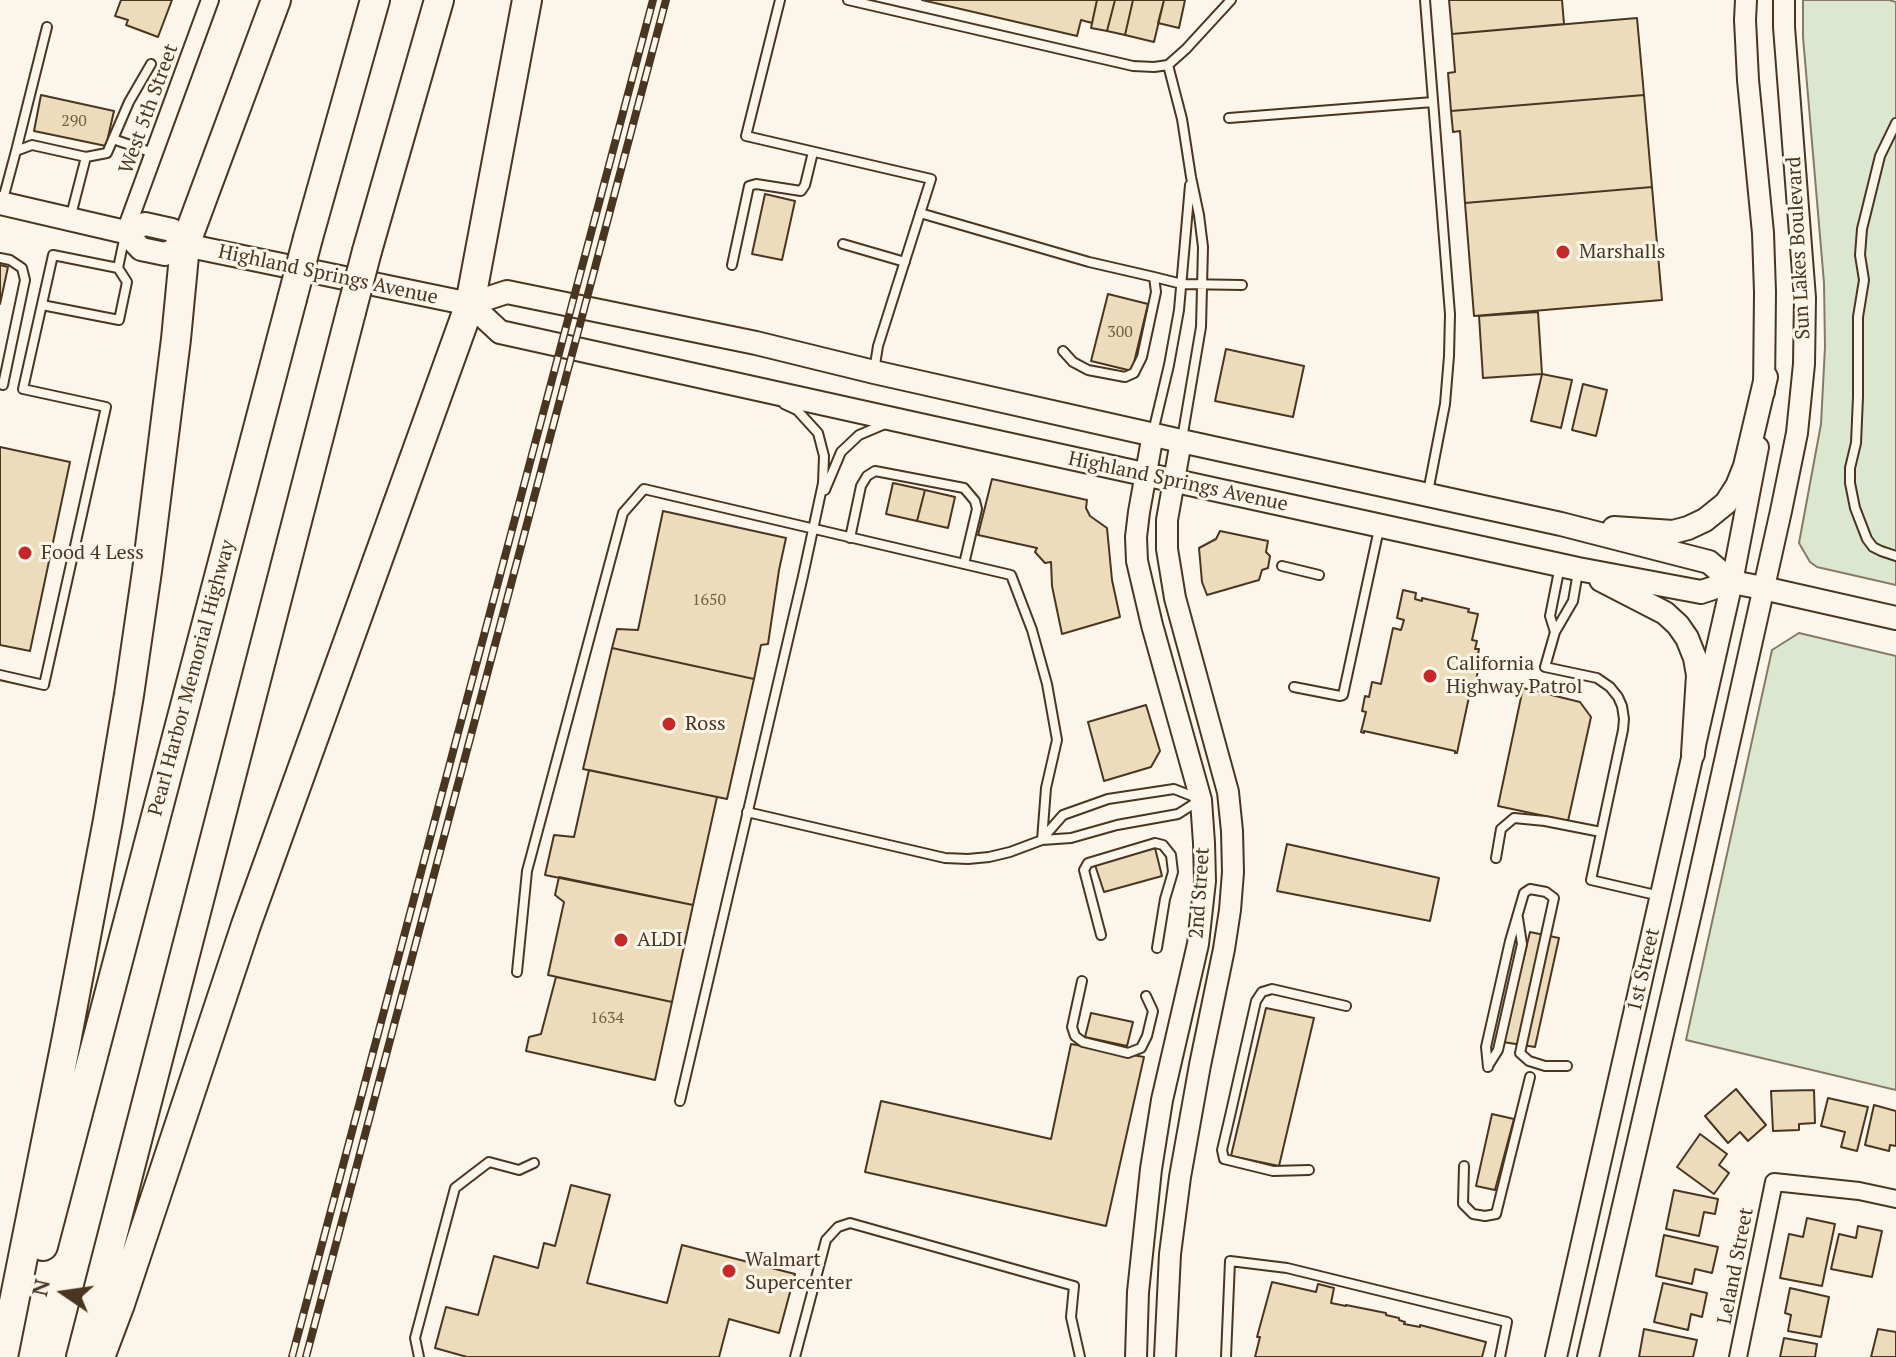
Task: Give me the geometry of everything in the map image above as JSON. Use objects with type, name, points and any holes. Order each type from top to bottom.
[{"type":"highway","points":[[3,1357],[75,996],[129,695],[174,355],[185,245],[276,0]]},
{"type":"highway","name":"Pearl Harbor Memorial Highway","points":[[13,1357],[308,238],[375,0]]},
{"type":"highway","points":[[81,1357],[367,251],[439,0]]},
{"type":"highway","points":[[100,1357],[246,925],[470,304],[527,0]]},
{"type":"main road","name":"Highland Springs Avenue","points":[[1,203],[125,232],[145,224],[172,230],[185,245],[470,304],[507,292],[756,343],[874,372],[1561,524]]},
{"type":"main road","name":"Highland Springs Avenue","points":[[470,304],[500,332],[1146,475],[1569,567],[1701,592],[1732,582],[1896,618]]},
{"type":"main road","points":[[1561,524],[1673,532],[1705,520],[1726,503],[1737,486],[1745,466],[1766,377]]},
{"type":"main road","points":[[1561,524],[1709,562],[1732,582]]},
{"type":"main road","points":[[1569,567],[1665,613],[1687,638],[1698,675],[1693,754]]},
{"type":"street","name":"West 5th Street","points":[[125,232],[210,0]]},
{"type":"street","name":"Sun Lakes Boulevard","points":[[1732,582],[1754,476],[1766,377],[1763,247],[1748,80],[1746,0]]},
{"type":"street","name":"Sun Lakes Boulevard","points":[[1763,588],[1797,433],[1804,364],[1805,298],[1784,0]]},
{"type":"street","name":"2nd Street","points":[[1136,1357],[1138,1292],[1153,1155],[1162,1100],[1198,944],[1203,905],[1201,800],[1137,561],[1136,537],[1153,434]]},
{"type":"street","name":"2nd Street","points":[[1165,1357],[1170,1254],[1180,1177],[1224,949],[1233,872],[1228,792],[1171,575],[1166,536],[1181,441]]},
{"type":"street","name":"1st Street","points":[[1556,1357],[1732,582]]},
{"type":"street","name":"1st Street","points":[[1588,1357],[1763,588]]},
{"type":"street","points":[[1178,1030],[1178,1084],[1163,1172],[1180,1177]]},
{"type":"street","name":"Leland Street","points":[[1738,1357],[1774,1182],[1859,1191],[1896,1199]]},
{"type":"street","points":[[1138,1292],[1153,1304],[1156,1315],[1154,1357]]},
{"type":"lane","points":[[780,0],[746,136],[931,179],[878,346],[874,372]]},
{"type":"lane","points":[[848,0],[1133,66],[1154,67],[1168,65],[1231,0]]},
{"type":"lane","points":[[1425,0],[1450,314],[1445,404],[1428,495]]},
{"type":"lane","points":[[1,203],[47,27]]},
{"type":"lane","points":[[16,151],[32,145],[86,157],[107,153],[129,102],[151,64]]},
{"type":"lane","points":[[1168,65],[1182,119],[1203,247],[1201,327],[1181,441]]},
{"type":"lane","points":[[1229,118],[1433,102]]},
{"type":"lane","points":[[1896,123],[1880,156],[1862,229],[1860,255],[1864,280],[1858,317],[1856,443],[1850,483],[1855,508],[1867,539],[1873,547],[1896,556]]},
{"type":"lane","points":[[113,139],[154,153]]},
{"type":"lane","points":[[732,265],[749,186],[756,184],[801,191],[813,152]]},
{"type":"lane","points":[[70,219],[86,157]]},
{"type":"lane","points":[[1153,434],[1169,365],[1182,284],[1191,177]]},
{"type":"lane","points":[[920,213],[1089,262],[1182,284],[1242,285]]},
{"type":"lane","points":[[42,305],[119,320],[127,282],[118,268],[125,232]]},
{"type":"lane","points":[[843,244],[905,262]]},
{"type":"lane","points":[[0,675],[44,685],[106,407],[23,389],[53,255],[118,268]]},
{"type":"lane","points":[[0,258],[22,268],[25,280],[3,385]]},
{"type":"lane","points":[[1063,351],[1079,367],[1088,370],[1125,377],[1134,373],[1142,357],[1156,292],[1154,277]]},
{"type":"lane","points":[[680,1101],[823,483],[824,456],[818,433],[797,410],[751,388]]},
{"type":"lane","points":[[819,505],[841,452],[859,435],[884,424],[929,427]]},
{"type":"lane","points":[[850,538],[861,486],[867,476],[875,471],[964,488],[975,501],[977,509],[964,564]]},
{"type":"lane","points":[[517,972],[527,871],[623,513],[644,489],[1011,575],[1032,630],[1047,684],[1057,740],[1046,788],[1042,840]]},
{"type":"lane","points":[[1294,687],[1343,695],[1379,525]]},
{"type":"lane","points":[[1282,566],[1319,575]]},
{"type":"lane","points":[[1555,632],[1550,616],[1569,567]]},
{"type":"lane","points":[[1569,567],[1573,601],[1555,632],[1545,667],[1597,678],[1610,687],[1622,706],[1623,730],[1591,880],[1661,896]]},
{"type":"lane","points":[[1042,840],[1063,815],[1108,799],[1174,789],[1201,800]]},
{"type":"lane","points":[[747,812],[945,858],[968,859],[1010,852],[1042,840],[1071,838],[1117,825],[1178,814],[1201,800]]},
{"type":"lane","points":[[1496,858],[1501,829],[1514,818],[1601,832]]},
{"type":"lane","points":[[1101,935],[1084,870],[1088,863],[1155,843],[1163,845],[1171,855],[1173,872],[1157,948]]},
{"type":"lane","points":[[1488,1067],[1486,1047],[1517,915],[1524,893],[1530,889],[1546,892],[1554,898],[1520,1053],[1529,1061],[1545,1066],[1567,1066]]},
{"type":"lane","points":[[1082,981],[1072,1027],[1075,1036],[1083,1042],[1128,1053],[1141,1048],[1147,1036],[1153,1011],[1146,996]]},
{"type":"lane","points":[[1309,1170],[1273,1171],[1236,1163],[1224,1159],[1222,1150],[1256,1001],[1262,992],[1272,989],[1346,1006]]},
{"type":"lane","points":[[1464,1166],[1463,1204],[1473,1214],[1496,1214],[1530,1077]]},
{"type":"lane","points":[[419,1357],[415,1338],[455,1188],[489,1162],[519,1170],[534,1163]]},
{"type":"lane","points":[[795,1357],[826,1240],[838,1227],[850,1223],[1074,1286],[1071,1317],[1080,1357]]},
{"type":"lane","points":[[1226,1357],[1230,1261],[1287,1268],[1507,1322],[1500,1357]]},
{"type":"green space","points":[[1803,0],[1896,2],[1896,585],[1817,567],[1810,562],[1799,543],[1821,424],[1825,347],[1824,283],[1803,37]]},
{"type":"green space","points":[[1799,633],[1896,656],[1896,1090],[1686,1040],[1772,650]]},
{"type":"building","points":[[121,0],[172,0],[158,37],[126,25],[128,20],[115,16]]},
{"type":"building","points":[[922,0],[1097,0],[1092,23],[1081,20],[1077,36]]},
{"type":"building","points":[[1097,0],[1115,0],[1107,31],[1091,28]]},
{"type":"building","points":[[1115,0],[1133,0],[1125,35],[1107,31]]},
{"type":"building","points":[[1133,0],[1164,0],[1154,42],[1125,35]]},
{"type":"building","points":[[1164,0],[1185,0],[1179,28],[1158,23]]},
{"type":"building","points":[[1449,0],[1562,0],[1564,24],[1452,34]]},
{"type":"building","points":[[1637,18],[1644,95],[1451,111],[1448,73],[1455,72],[1452,34]]},
{"type":"building","points":[[41,95],[114,111],[106,146],[34,131]]},
{"type":"building","points":[[1644,95],[1652,187],[1465,203],[1460,131],[1453,132],[1451,111]]},
{"type":"building","name":"Marshalls","points":[[1652,187],[1662,300],[1474,316],[1465,203]]},
{"type":"building","points":[[765,194],[795,201],[782,260],[752,254]]},
{"type":"building","points":[[0,265],[8,267],[0,304]]},
{"type":"building","points":[[1108,294],[1148,304],[1132,371],[1091,361]]},
{"type":"building","points":[[1538,312],[1542,374],[1483,378],[1479,316]]},
{"type":"building","points":[[1226,349],[1304,366],[1293,417],[1215,401]]},
{"type":"building","points":[[1542,374],[1572,380],[1561,428],[1531,421]]},
{"type":"building","points":[[1583,384],[1607,390],[1596,436],[1572,430]]},
{"type":"building","name":"Food 4 Less","points":[[0,447],[70,462],[30,651],[0,645]]},
{"type":"building","points":[[992,479],[1087,500],[1086,508],[1090,516],[1107,528],[1112,580],[1120,617],[1062,634],[1052,586],[1051,562],[1045,563],[1035,552],[1037,548],[978,535]]},
{"type":"building","points":[[893,483],[925,490],[917,521],[886,514]]},
{"type":"building","points":[[925,490],[955,497],[948,528],[917,521]]},
{"type":"building","points":[[663,511],[786,538],[768,644],[761,645],[754,679],[612,648],[617,629],[638,630]]},
{"type":"building","points":[[1220,531],[1268,541],[1268,568],[1262,570],[1259,580],[1207,595],[1202,582],[1199,548],[1216,539]]},
{"type":"building","name":"California Highway Patrol","points":[[1403,590],[1416,593],[1415,599],[1469,609],[1468,612],[1478,614],[1472,640],[1477,641],[1475,649],[1479,649],[1475,670],[1478,671],[1475,684],[1472,683],[1457,753],[1361,732],[1366,712],[1362,711],[1365,696],[1369,697],[1372,682],[1381,684],[1393,628],[1401,630],[1404,620],[1397,618]]},
{"type":"building","name":"Ross","points":[[612,648],[754,679],[727,799],[583,769]]},
{"type":"building","points":[[1523,688],[1580,702],[1591,717],[1568,821],[1498,806]]},
{"type":"building","points":[[1146,705],[1160,751],[1151,767],[1104,781],[1088,722]]},
{"type":"building","points":[[589,770],[717,797],[693,905],[545,875],[554,835],[574,837]]},
{"type":"building","points":[[1287,844],[1439,878],[1430,921],[1277,891]]},
{"type":"building","points":[[1155,848],[1162,876],[1104,892],[1095,865]]},
{"type":"building","name":"ALDI","points":[[559,877],[693,905],[672,1002],[548,975],[564,902],[555,895]]},
{"type":"building","points":[[1530,932],[1559,938],[1535,1047],[1503,1042]]},
{"type":"building","points":[[556,977],[672,1002],[655,1080],[526,1051],[529,1037],[541,1034]]},
{"type":"building","points":[[1266,1008],[1314,1018],[1279,1166],[1231,1156]]},
{"type":"building","points":[[1091,1013],[1133,1022],[1127,1046],[1085,1037]]},
{"type":"building","points":[[1071,1044],[1144,1057],[1106,1226],[865,1172],[881,1101],[1051,1139]]},
{"type":"building","points":[[1736,1089],[1766,1125],[1748,1141],[1740,1132],[1728,1143],[1705,1116]]},
{"type":"building","points":[[1814,1090],[1815,1123],[1799,1124],[1799,1130],[1773,1131],[1771,1091]]},
{"type":"building","points":[[1828,1098],[1868,1107],[1857,1151],[1841,1147],[1845,1132],[1821,1126]]},
{"type":"building","points":[[1874,1105],[1896,1111],[1896,1146],[1890,1145],[1889,1151],[1865,1145]]},
{"type":"building","points":[[1492,1114],[1514,1119],[1495,1190],[1476,1186]]},
{"type":"building","points":[[1700,1134],[1727,1154],[1719,1165],[1729,1173],[1714,1194],[1677,1167]]},
{"type":"building","name":"Walmart Supercenter","points":[[571,1185],[610,1195],[587,1283],[667,1303],[682,1245],[795,1274],[779,1333],[729,1319],[719,1357],[467,1357],[435,1348],[446,1307],[478,1315],[494,1256],[538,1268],[544,1243],[555,1246]]},
{"type":"building","points":[[1674,1190],[1718,1199],[1715,1214],[1704,1212],[1699,1236],[1666,1229]]},
{"type":"building","points":[[1807,1218],[1835,1224],[1822,1286],[1780,1278],[1789,1234],[1803,1237]]},
{"type":"building","points":[[1858,1226],[1882,1231],[1872,1277],[1831,1269],[1839,1234],[1856,1238]]},
{"type":"building","points":[[1664,1235],[1718,1247],[1712,1273],[1695,1269],[1692,1284],[1656,1276]]},
{"type":"building","points":[[1272,1282],[1316,1292],[1318,1284],[1334,1288],[1331,1303],[1386,1313],[1399,1318],[1404,1324],[1420,1325],[1486,1342],[1482,1357],[1255,1357],[1260,1337],[1257,1337]]},
{"type":"building","points":[[1663,1283],[1707,1293],[1702,1317],[1691,1314],[1688,1330],[1654,1322]]},
{"type":"building","points":[[1790,1288],[1829,1297],[1821,1337],[1788,1331],[1791,1315],[1785,1313]]},
{"type":"building","points":[[1644,1329],[1697,1340],[1693,1357],[1639,1357]]},
{"type":"building","points":[[1878,1329],[1896,1332],[1896,1357],[1871,1357]]},
{"type":"building","points":[[1784,1338],[1817,1344],[1815,1357],[1780,1357]]},
{"type":"railway","points":[[292,1357],[653,0]]},
{"type":"railway","points":[[306,1357],[666,0]]},
{"type":"place","name":"Marshalls","points":[[1563,252]]},
{"type":"place","name":"Food 4 Less","points":[[25,553]]},
{"type":"place","name":"California Highway Patrol","points":[[1430,676]]},
{"type":"place","name":"Ross","points":[[669,724]]},
{"type":"place","name":"ALDI","points":[[621,940]]},
{"type":"place","name":"Walmart Supercenter","points":[[729,1271]]}]
